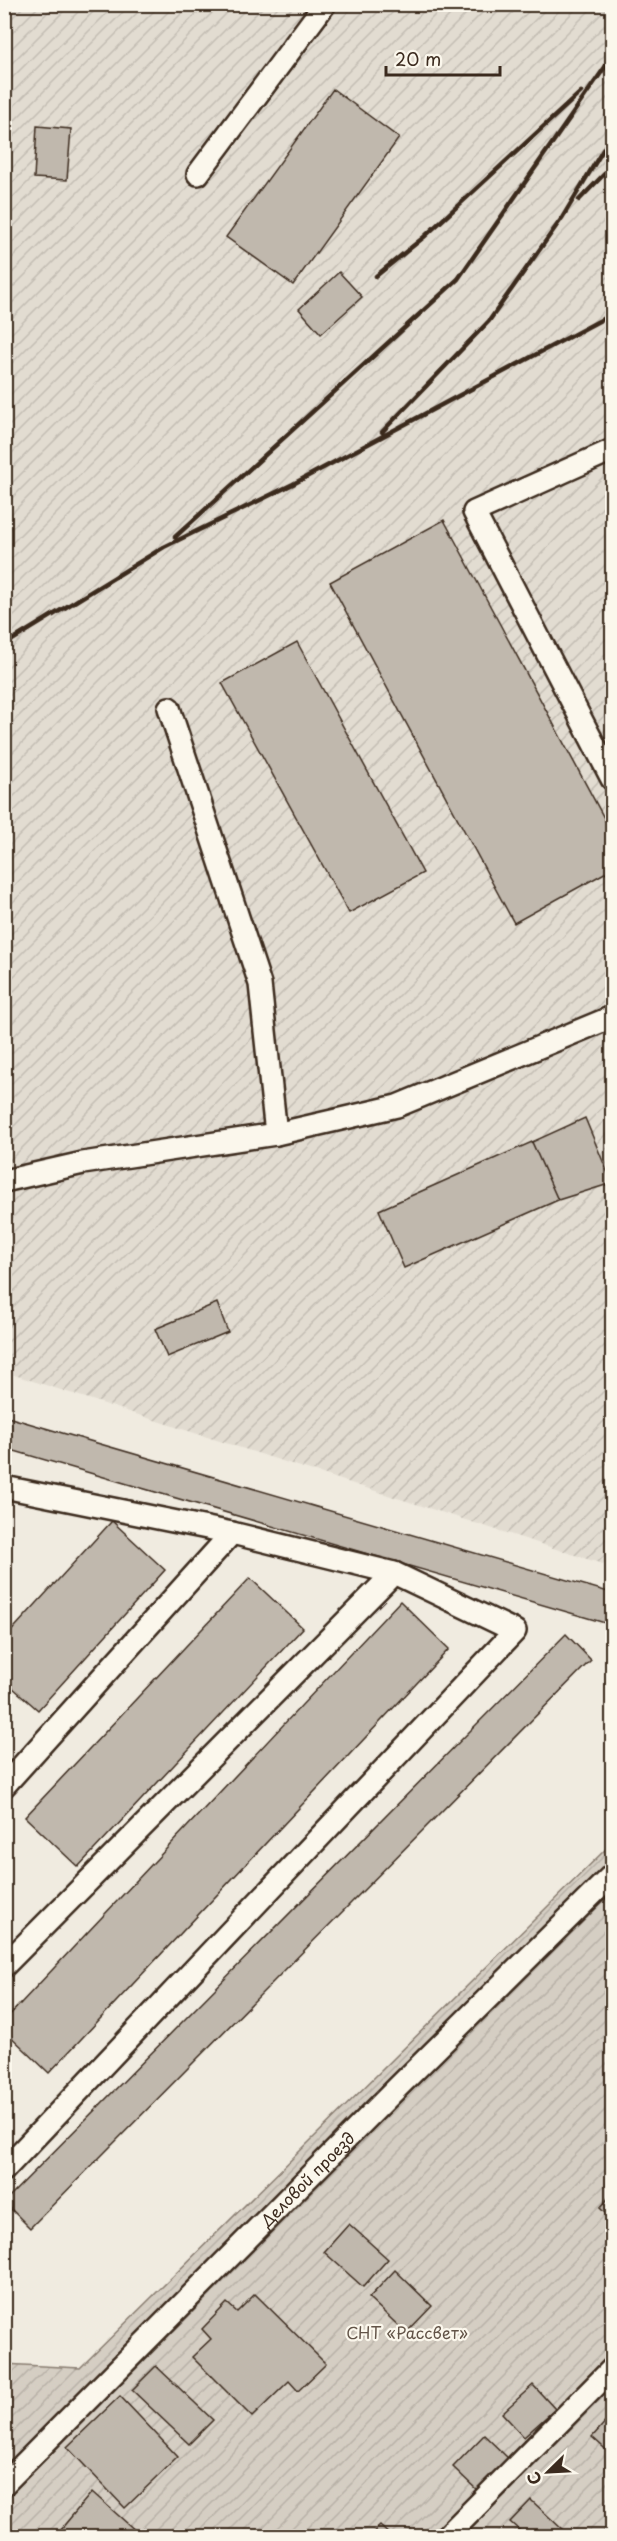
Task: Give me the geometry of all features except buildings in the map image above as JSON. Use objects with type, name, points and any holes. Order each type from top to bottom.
[{"type":"lane","points":[[198,174],[325,4]]},
{"type":"lane","points":[[612,450],[474,512],[612,779]]},
{"type":"lane","points":[[169,708],[260,984],[276,1134]]},
{"type":"lane","points":[[4,1181],[83,1163],[276,1134],[398,1106],[612,1017]]},
{"type":"lane","points":[[4,1487],[232,1533],[394,1573],[514,1631],[4,2170]]},
{"type":"lane","points":[[4,1786],[232,1533]]},
{"type":"lane","points":[[4,1966],[394,1573]]},
{"type":"lane","name":"Деловой проезд","points":[[4,2484],[612,1875]]},
{"type":"lane","points":[[447,2536],[612,2369]]},
{"type":"shaded area","points":[[5,5],[612,5],[612,1567],[5,1372]]},
{"type":"green space","name":"СНТ «Рассвет»","points":[[612,1843],[612,2536],[5,2536],[4,2364],[80,2368]]},
{"type":"railway","points":[[175,537],[458,279],[612,57]]},
{"type":"railway","points":[[376,276],[424,237],[581,92]]},
{"type":"railway","points":[[382,432],[489,321],[562,218],[612,135]]},
{"type":"railway","points":[[579,200],[612,166]]},
{"type":"railway","points":[[4,645],[164,547],[293,484],[612,314]]}]
